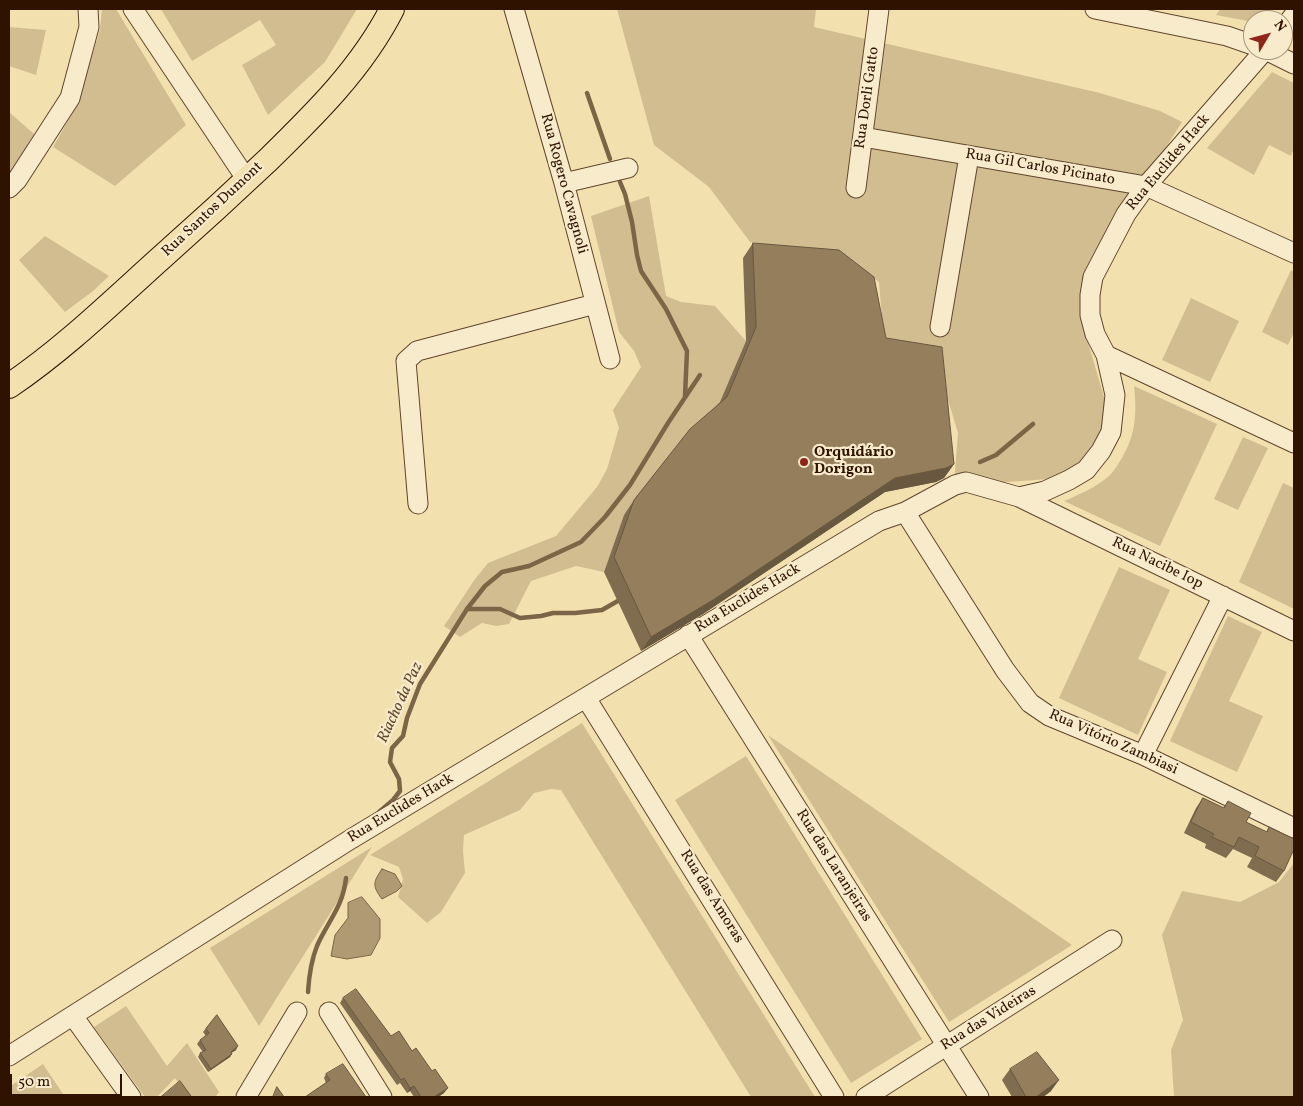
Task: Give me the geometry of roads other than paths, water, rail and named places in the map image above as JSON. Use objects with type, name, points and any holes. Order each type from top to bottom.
[{"type":"main road","name":"Rua Santos Dumont","points":[[9,386],[41,363],[97,316],[247,180],[316,114],[355,68],[392,9]]},
{"type":"street","points":[[9,188],[17,180],[70,98],[90,27],[88,9]]},
{"type":"street","points":[[133,9],[247,180]]},
{"type":"street","name":"Rua Rogero Cavagnoli","points":[[514,9],[564,183],[610,359]]},
{"type":"street","name":"Rua Dorli Gatto","points":[[856,188],[879,9]]},
{"type":"street","points":[[1095,9],[1118,11],[1227,36],[1243,42]]},
{"type":"street","name":"Rua Euclides Hack","points":[[9,1056],[351,839],[879,521],[905,512],[955,485],[966,482],[1020,497],[1045,491],[1086,470],[1111,432],[1115,396],[1106,354],[1096,334],[1090,315],[1090,295],[1093,277],[1126,214],[1146,186],[1256,60]]},
{"type":"street","name":"Rua Gil Carlos Picinato","points":[[863,137],[1146,186],[1294,253]]},
{"type":"street","points":[[940,327],[969,156]]},
{"type":"street","points":[[564,183],[628,168]]},
{"type":"street","points":[[418,504],[406,361],[417,351],[595,304]]},
{"type":"street","points":[[1106,354],[1294,443]]},
{"type":"street","name":"Rua Nacibe Iop","points":[[1020,497],[1294,631]]},
{"type":"street","name":"Rua Vitório Zambiasi","points":[[905,512],[1005,670],[1030,703],[1049,716],[1143,755],[1294,828]]},
{"type":"street","points":[[1143,755],[1223,596]]},
{"type":"street","name":"Rua das Laranjeiras","points":[[688,635],[978,1097]]},
{"type":"street","name":"Rua das Amoras","points":[[586,698],[834,1097]]},
{"type":"street","name":"Rua das Videiras","points":[[866,1097],[1112,940]]},
{"type":"street","points":[[246,1097],[297,1012]]},
{"type":"street","points":[[329,1012],[382,1097]]},
{"type":"street","points":[[73,1016],[131,1097]]},
{"type":"waterway","points":[[587,93],[610,159]]},
{"type":"waterway","points":[[620,182],[632,222],[641,271],[666,309],[687,351],[685,396]]},
{"type":"waterway","points":[[379,812],[400,791],[399,779],[390,762],[392,748],[403,736],[407,718],[420,684],[467,609],[485,586],[502,572],[529,566],[581,542],[605,517],[630,485],[700,375]]},
{"type":"waterway","points":[[980,462],[996,455],[1033,424]]},
{"type":"waterway","points":[[467,609],[500,609],[520,618],[553,613],[602,610],[623,598]]},
{"type":"waterway","name":"Riacho da Paz","points":[[308,992],[315,952],[342,897],[346,878]]},
{"type":"place","name":"Orquidário Dorigon","points":[[804,462]]}]
